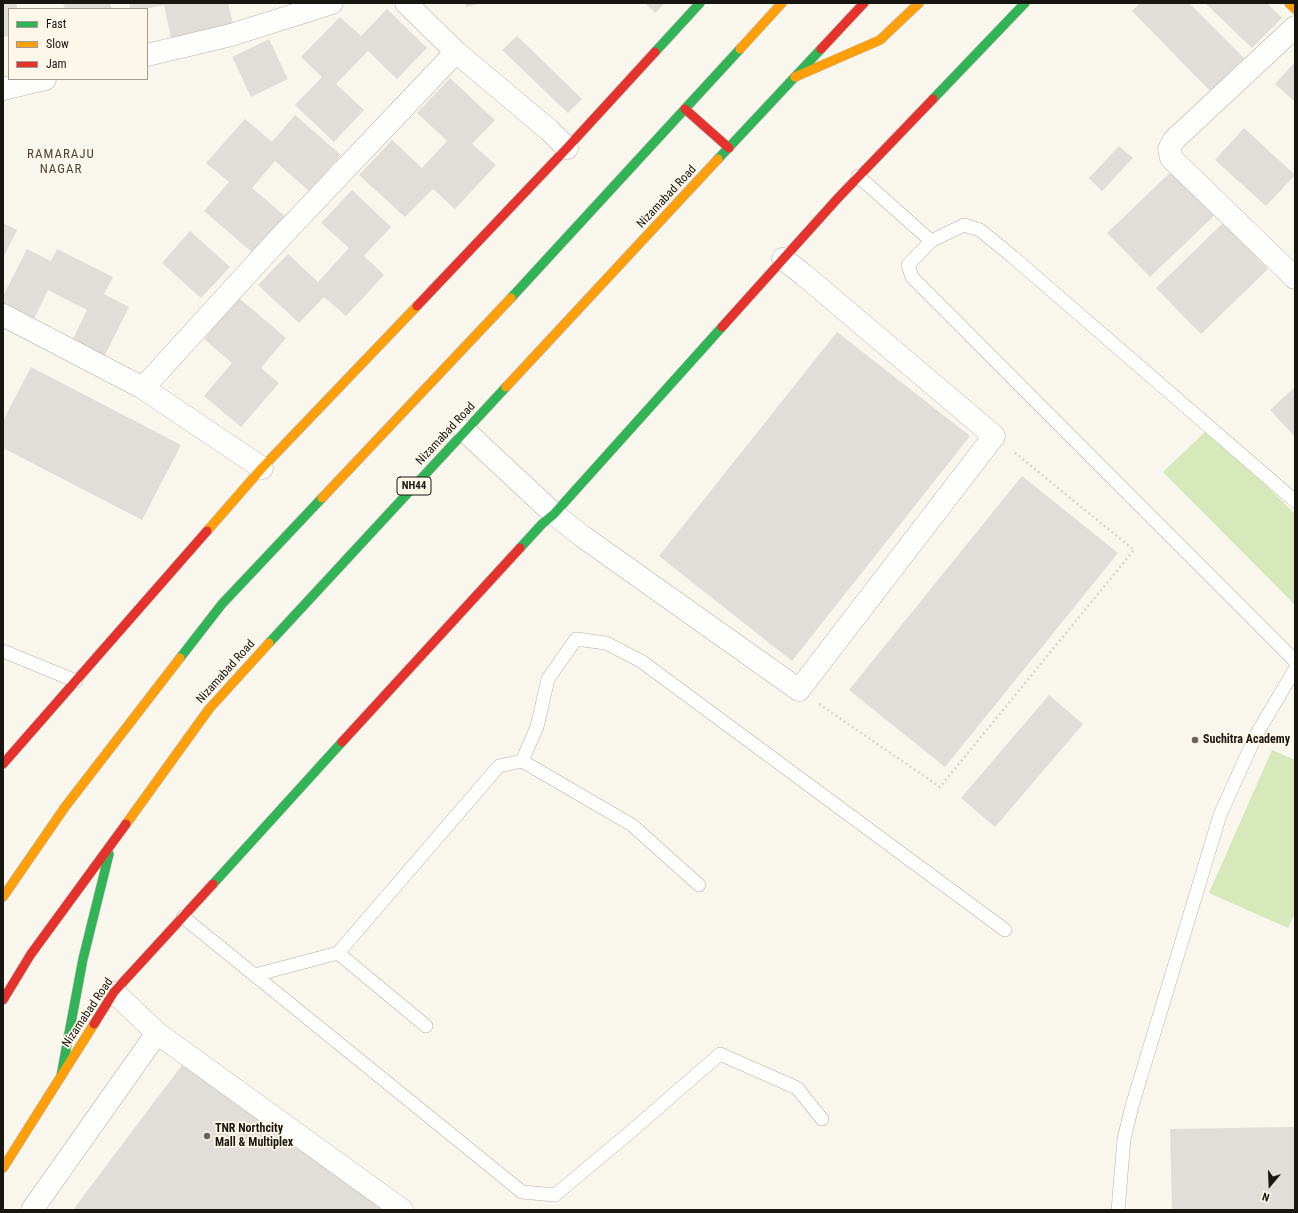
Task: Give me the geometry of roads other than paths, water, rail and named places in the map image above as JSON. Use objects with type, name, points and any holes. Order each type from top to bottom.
[{"type":"main road","points":[[3,764],[262,468],[567,148],[700,3]]},
{"type":"main road","points":[[3,897],[65,807],[222,604],[560,245],[782,3]]},
{"type":"main road","name":"Nizamabad Road","points":[[3,1000],[31,954],[209,708],[465,430],[864,3]]},
{"type":"main road","points":[[795,77],[880,40],[919,3]]},
{"type":"main road","name":"Nizamabad Road","points":[[3,1168],[114,992],[536,530],[554,514],[858,176],[1025,3]]},
{"type":"main road","points":[[1289,3],[1295,9]]},
{"type":"main road","points":[[685,109],[729,148]]},
{"type":"main road","points":[[61,1076],[84,959],[111,843]]},
{"type":"street","points":[[148,55],[230,35],[332,3]]},
{"type":"street","points":[[406,3],[456,52],[549,130],[567,148]]},
{"type":"street","points":[[1295,27],[1174,140],[1169,149],[1171,158],[1295,278]]},
{"type":"street","points":[[143,388],[276,242],[456,52]]},
{"type":"street","points":[[3,89],[41,80]]},
{"type":"street","points":[[465,430],[554,514],[582,536],[799,690],[994,436],[804,275],[783,259]]},
{"type":"street","points":[[3,315],[143,388],[262,468]]},
{"type":"street","points":[[114,992],[157,1033],[402,1210]]},
{"type":"street","points":[[32,1210],[157,1033]]},
{"type":"lane","points":[[858,176],[932,241]]},
{"type":"lane","points":[[1295,501],[980,230],[964,225],[932,241],[908,265],[912,277],[1295,661]]},
{"type":"lane","points":[[522,761],[537,727],[548,678],[576,639],[606,643],[641,661],[1005,930]]},
{"type":"lane","points":[[3,651],[76,681]]},
{"type":"lane","points":[[1118,1210],[1124,1139],[1132,1106],[1220,816],[1256,735],[1295,669]]},
{"type":"lane","points":[[254,975],[338,953],[499,766],[522,761],[632,825],[699,885]]},
{"type":"lane","points":[[183,917],[522,1192],[555,1195],[720,1054],[797,1088],[822,1119]]},
{"type":"lane","points":[[338,953],[426,1026]]},
{"type":"place","name":"Suchitra Academy","points":[[1195,740]]},
{"type":"place","name":"TNR Northcity Mall & Multiplex","points":[[207,1136]]},
{"type":"district","name":"RAMARAJU NAGAR","points":[[61,162]]}]
